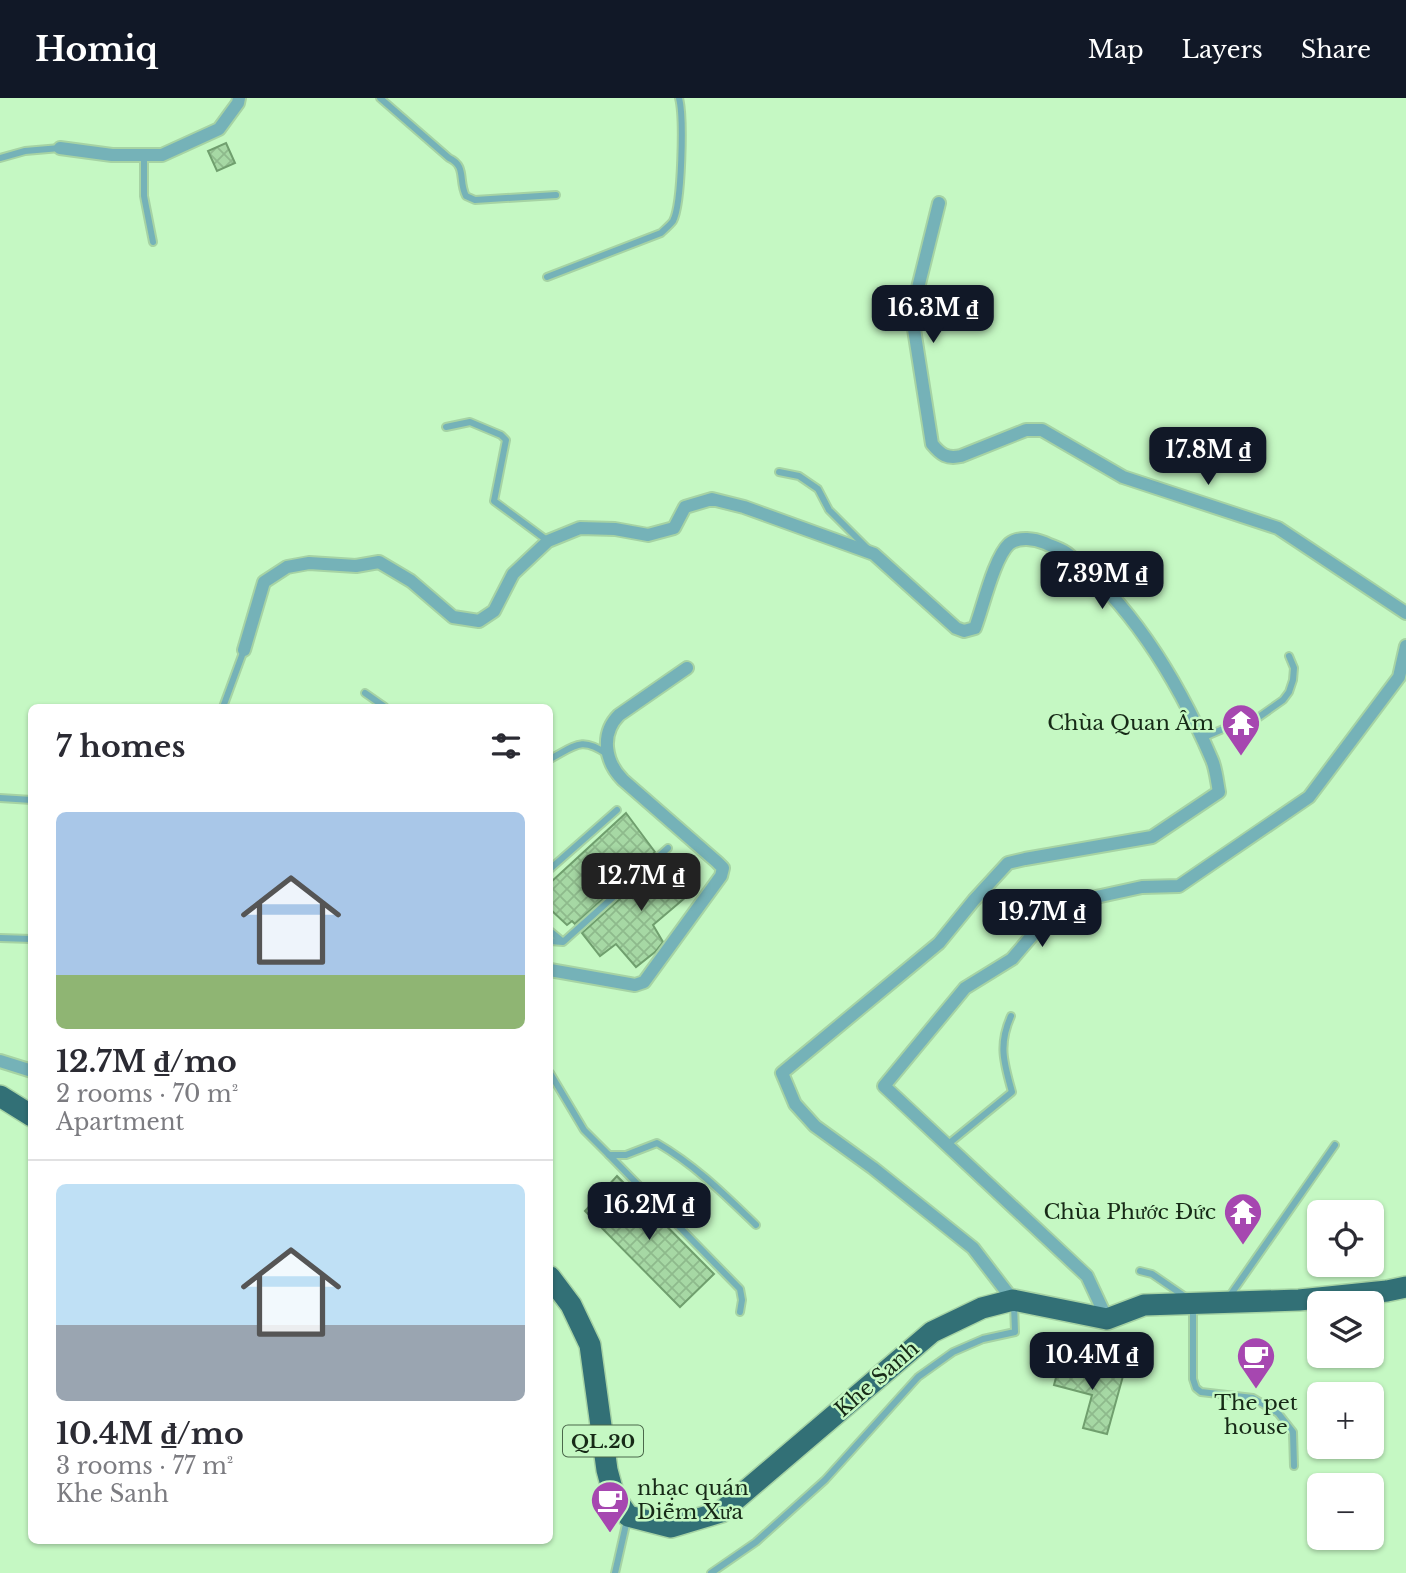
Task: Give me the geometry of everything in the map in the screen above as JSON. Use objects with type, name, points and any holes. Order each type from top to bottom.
[{"type":"highway","points":[[0,1096],[28,1114]]},
{"type":"highway","name":"QL.20","points":[[553,1281],[571,1305],[590,1345],[607,1470],[614,1496],[628,1516]]},
{"type":"highway","points":[[1107,1319],[1144,1305],[1299,1300],[1406,1287]]},
{"type":"highway","name":"Khe Sanh","points":[[628,1516],[671,1527],[721,1512],[932,1332],[982,1308],[1013,1300],[1107,1319]]},
{"type":"street","points":[[60,148],[112,155],[162,155],[219,129],[239,98]]},
{"type":"street","points":[[939,203],[914,304],[914,329],[932,444],[940,454],[950,458],[961,456],[1026,430],[1042,430],[1123,477],[1278,528],[1406,613]]},
{"type":"street","points":[[244,650],[264,582],[287,567],[309,563],[356,566],[379,562],[411,581],[453,617],[479,621],[494,611],[513,574],[548,541],[580,527],[615,529],[648,535],[674,528],[685,507],[712,499],[744,507],[874,554],[939,615],[964,631],[975,628],[996,565],[1010,544],[1021,539],[1037,540],[1067,553],[1104,587],[1146,637],[1202,738],[1213,762],[1219,792],[1152,837],[1008,863],[939,943],[782,1073],[795,1104],[815,1126],[873,1168],[973,1248],[1013,1300]]},
{"type":"street","points":[[1107,1319],[1087,1276],[884,1086],[965,988],[1012,959],[1053,911],[1073,902],[1142,887],[1179,886],[1309,797],[1399,677],[1406,646]]},
{"type":"street","points":[[553,971],[635,985],[644,982],[723,870],[706,851],[616,773],[607,754],[611,726],[619,715],[687,668]]},
{"type":"street","points":[[0,1061],[28,1070]]},
{"type":"lane","points":[[380,98],[457,162],[462,171],[461,182],[466,196],[475,200],[556,195]]},
{"type":"lane","points":[[547,277],[661,233],[673,221],[677,205],[682,137],[678,98]]},
{"type":"lane","points":[[0,158],[25,151],[60,148]]},
{"type":"lane","points":[[144,156],[144,196],[153,242]]},
{"type":"lane","points":[[446,427],[470,422],[501,435],[506,440],[494,500],[548,541]]},
{"type":"lane","points":[[779,472],[799,475],[818,489],[829,510],[874,554]]},
{"type":"lane","points":[[224,704],[244,650]]},
{"type":"lane","points":[[1202,738],[1230,726],[1249,724],[1283,699],[1293,680],[1294,668],[1289,656]]},
{"type":"lane","points":[[365,693],[381,704]]},
{"type":"lane","points":[[553,758],[583,743],[593,745],[607,754]]},
{"type":"lane","points":[[0,798],[28,800]]},
{"type":"lane","points":[[553,866],[617,810]]},
{"type":"lane","points":[[553,941],[564,942],[668,848]]},
{"type":"lane","points":[[553,933],[564,942]]},
{"type":"lane","points":[[0,939],[28,939]]},
{"type":"lane","points":[[947,1145],[1012,1092],[1004,1061],[1003,1033],[1011,1016]]},
{"type":"lane","points":[[553,1078],[584,1130],[740,1289],[740,1311]]},
{"type":"lane","points":[[609,1156],[626,1155],[657,1143],[685,1159],[756,1225]]},
{"type":"lane","points":[[1226,1301],[1335,1145]]},
{"type":"lane","points":[[1140,1270],[1152,1274],[1193,1302],[1193,1379],[1196,1388],[1201,1392],[1253,1398],[1278,1413],[1293,1432],[1294,1466]]},
{"type":"lane","points":[[711,1573],[757,1542],[825,1480],[918,1377],[953,1352],[983,1339],[1015,1332],[1013,1300]]},
{"type":"lane","points":[[614,1573],[628,1516]]},
{"type":"building","points":[[226,143],[235,163],[217,171],[208,151]]},
{"type":"building","points":[[626,813],[655,852],[575,924],[572,921],[567,925],[553,912],[553,880]]},
{"type":"building","points":[[671,856],[699,886],[653,925],[663,942],[636,967],[616,944],[600,956],[582,933],[662,861],[663,863]]},
{"type":"building","points":[[617,1176],[714,1274],[680,1307],[585,1211]]},
{"type":"building","points":[[1061,1359],[1123,1376],[1107,1434],[1083,1428],[1092,1395],[1054,1385]]},
{"type":"place","name":"Chùa Quan Âm","points":[[1241,757]]},
{"type":"place","name":"Chùa Phước Đức","points":[[1243,1246]]},
{"type":"place","name":"The pet house","points":[[1256,1390]]},
{"type":"place","name":"nhạc quán Diễm Xưa","points":[[610,1534]]}]
